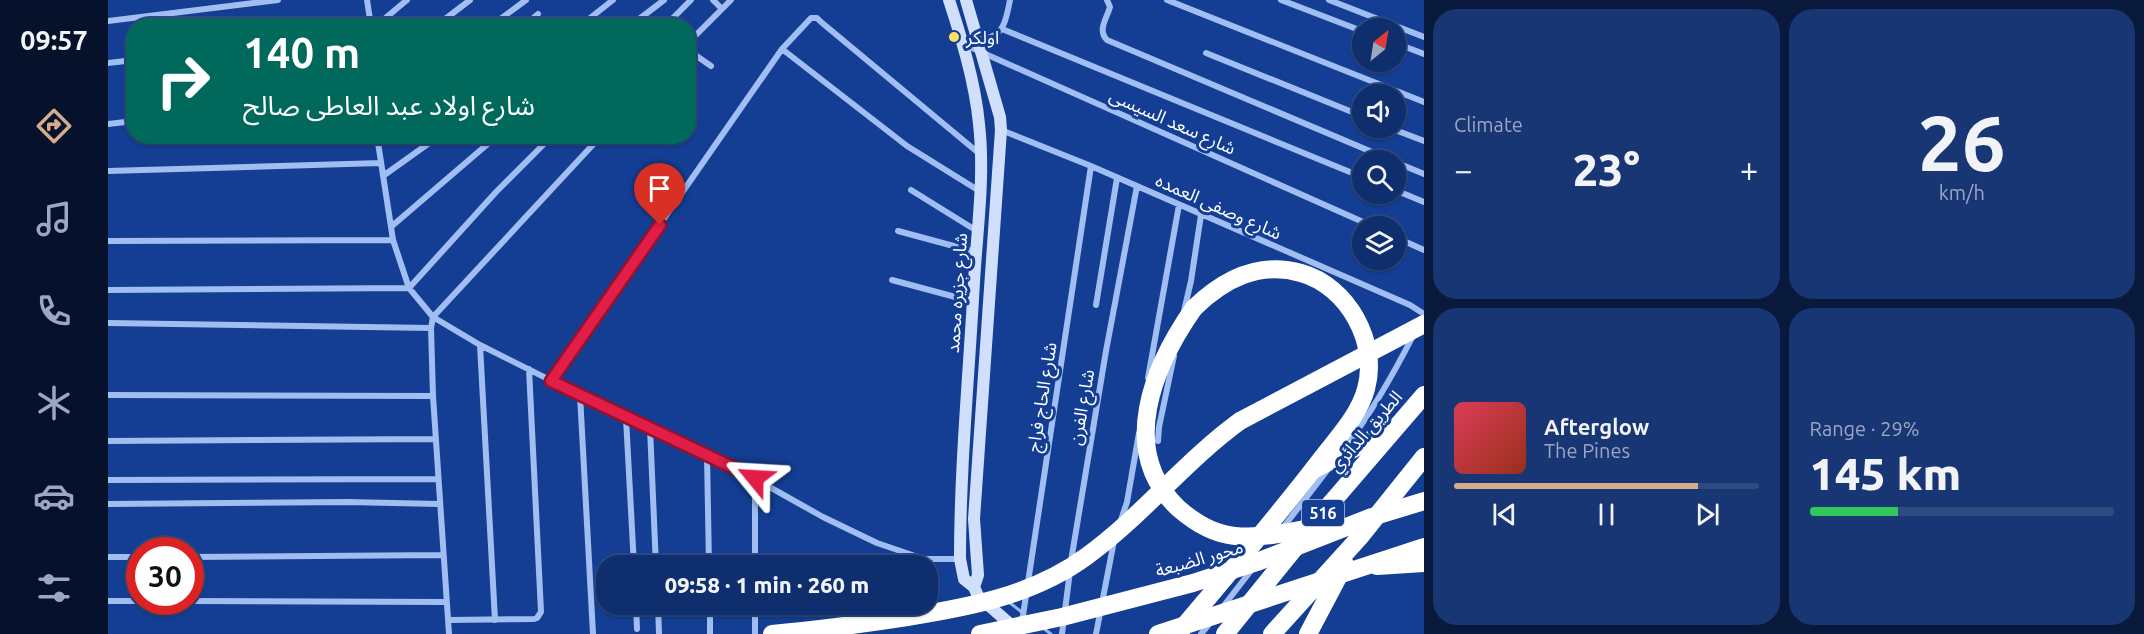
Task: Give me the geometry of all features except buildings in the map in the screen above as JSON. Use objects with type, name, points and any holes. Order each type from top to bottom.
[{"type":"highway","points":[[1178,634],[1313,470],[1358,409],[1367,388],[1369,363],[1367,346],[1361,328],[1353,313],[1327,286],[1306,275],[1286,269],[1272,268],[1234,278],[1212,291],[1194,308],[1174,336],[1162,363],[1148,406],[1146,435],[1150,462],[1160,486],[1173,503],[1190,519],[1211,530],[1233,536],[1257,536],[1372,517]]},
{"type":"highway","points":[[772,634],[851,626],[983,603],[1019,592],[1053,577],[1086,557],[1125,525],[1202,452],[1240,421],[1424,324]]},
{"type":"highway","name":"الطريق الدائري","points":[[1226,634],[1395,427],[1424,395]]},
{"type":"highway","points":[[1313,470],[1395,427]]},
{"type":"highway","name":"516","points":[[1272,634],[1359,538],[1424,457]]},
{"type":"highway","name":"محور الضبعة","points":[[980,634],[1193,583],[1257,562],[1372,517],[1424,501]]},
{"type":"highway","points":[[1308,634],[1359,538]]},
{"type":"highway","points":[[1158,634],[1424,547]]},
{"type":"highway","points":[[1363,567],[1424,563]]},
{"type":"main road","name":"شارع جزيره محمد","points":[[949,0],[963,44],[979,122],[982,155],[982,192],[966,398],[960,559],[964,579],[974,587],[978,596],[1021,633]]},
{"type":"main road","name":"شارع جزيره محمد","points":[[966,0],[1000,117],[1001,130],[974,519],[978,575],[974,587]]},
{"type":"street","points":[[132,18],[278,0]]},
{"type":"street","points":[[368,0],[370,18]]},
{"type":"street","points":[[385,18],[407,0]]},
{"type":"street","points":[[446,18],[470,0]]},
{"type":"street","points":[[501,18],[526,0]]},
{"type":"street","points":[[590,18],[614,0]]},
{"type":"street","points":[[640,18],[664,0]]},
{"type":"street","points":[[673,18],[691,0]]},
{"type":"street","points":[[712,0],[721,8]]},
{"type":"street","points":[[696,35],[731,0]]},
{"type":"street","points":[[963,44],[980,46],[1002,29],[1010,0]]},
{"type":"street","points":[[1107,0],[1110,7],[1102,31],[1107,40],[1367,150]]},
{"type":"street","points":[[1167,0],[1424,102]]},
{"type":"street","points":[[1281,0],[1352,27]]},
{"type":"street","points":[[1329,0],[1376,18]]},
{"type":"street","points":[[533,18],[538,14]]},
{"type":"street","points":[[551,381],[782,49],[807,20],[817,18],[982,155]]},
{"type":"street","points":[[108,21],[126,19]]},
{"type":"street","points":[[1002,29],[1352,173]]},
{"type":"street","points":[[1406,30],[1424,37]]},
{"type":"street","name":"شارع سعد السيسى","points":[[963,44],[980,46],[1352,217]]},
{"type":"street","points":[[1406,46],[1424,54]]},
{"type":"street","points":[[782,49],[907,146],[982,192]]},
{"type":"street","points":[[1206,53],[1352,112]]},
{"type":"street","points":[[696,56],[711,66]]},
{"type":"street","points":[[108,63],[126,61]]},
{"type":"street","points":[[108,124],[126,122]]},
{"type":"street","name":"شارع وصفى العمده","points":[[1001,130],[1137,186],[1410,305],[1424,314]]},
{"type":"street","points":[[1406,134],[1424,141]]},
{"type":"street","points":[[379,144],[393,240],[409,288],[433,317],[480,345],[626,418],[707,454],[755,478],[823,517],[877,543],[924,559],[960,559]]},
{"type":"street","points":[[383,176],[428,144]]},
{"type":"street","points":[[392,226],[488,144]]},
{"type":"street","points":[[108,290],[409,288],[495,192],[544,144]]},
{"type":"street","points":[[449,634],[433,396],[433,317],[594,144]]},
{"type":"street","points":[[108,171],[381,163]]},
{"type":"street","name":"شارع الحاج فراج","points":[[1021,633],[1091,166]]},
{"type":"street","points":[[1406,166],[1424,174]]},
{"type":"street","points":[[1096,305],[1117,178]]},
{"type":"street","name":"شارع الفرن","points":[[1062,634],[1073,546],[1137,186]]},
{"type":"street","points":[[911,190],[978,232]]},
{"type":"street","points":[[1406,195],[1424,202]]},
{"type":"street","points":[[1096,634],[1114,542],[1127,502],[1179,205]]},
{"type":"street","points":[[1158,441],[1165,391],[1191,281],[1201,214]]},
{"type":"street","points":[[898,231],[977,252]]},
{"type":"street","points":[[108,241],[393,240]]},
{"type":"street","points":[[1406,242],[1424,250]]},
{"type":"street","points":[[892,280],[974,302]]},
{"type":"street","points":[[1201,634],[1363,424],[1424,314]]},
{"type":"street","points":[[108,323],[432,328]]},
{"type":"street","points":[[480,345],[495,620]]},
{"type":"street","points":[[448,620],[534,619],[541,612],[529,369]]},
{"type":"street","points":[[108,395],[433,396]]},
{"type":"street","points":[[580,395],[593,634]]},
{"type":"street","points":[[626,418],[633,555]]},
{"type":"street","points":[[650,428],[656,555]]},
{"type":"street","points":[[108,441],[436,439]]},
{"type":"street","points":[[707,454],[709,555]]},
{"type":"street","points":[[755,478],[755,555]]},
{"type":"street","points":[[108,480],[438,479]]},
{"type":"street","points":[[108,504],[347,502],[440,504]]},
{"type":"street","points":[[204,556],[443,555]]},
{"type":"street","points":[[108,557],[126,557]]},
{"type":"street","points":[[108,601],[126,601]]},
{"type":"street","points":[[204,601],[446,602]]},
{"type":"street","points":[[636,615],[637,629]]},
{"type":"street","points":[[658,615],[659,634]]},
{"type":"street","points":[[710,615],[710,634]]},
{"type":"street","points":[[755,615],[755,634]]},
{"type":"waterway","points":[[1010,603],[1023,613]]},
{"type":"waterway","points":[[1043,628],[1051,634]]},
{"type":"place","name":"اولكر","points":[[954,37]]},
{"type":"route","points":[[660,225],[551,381],[755,478]]}]
